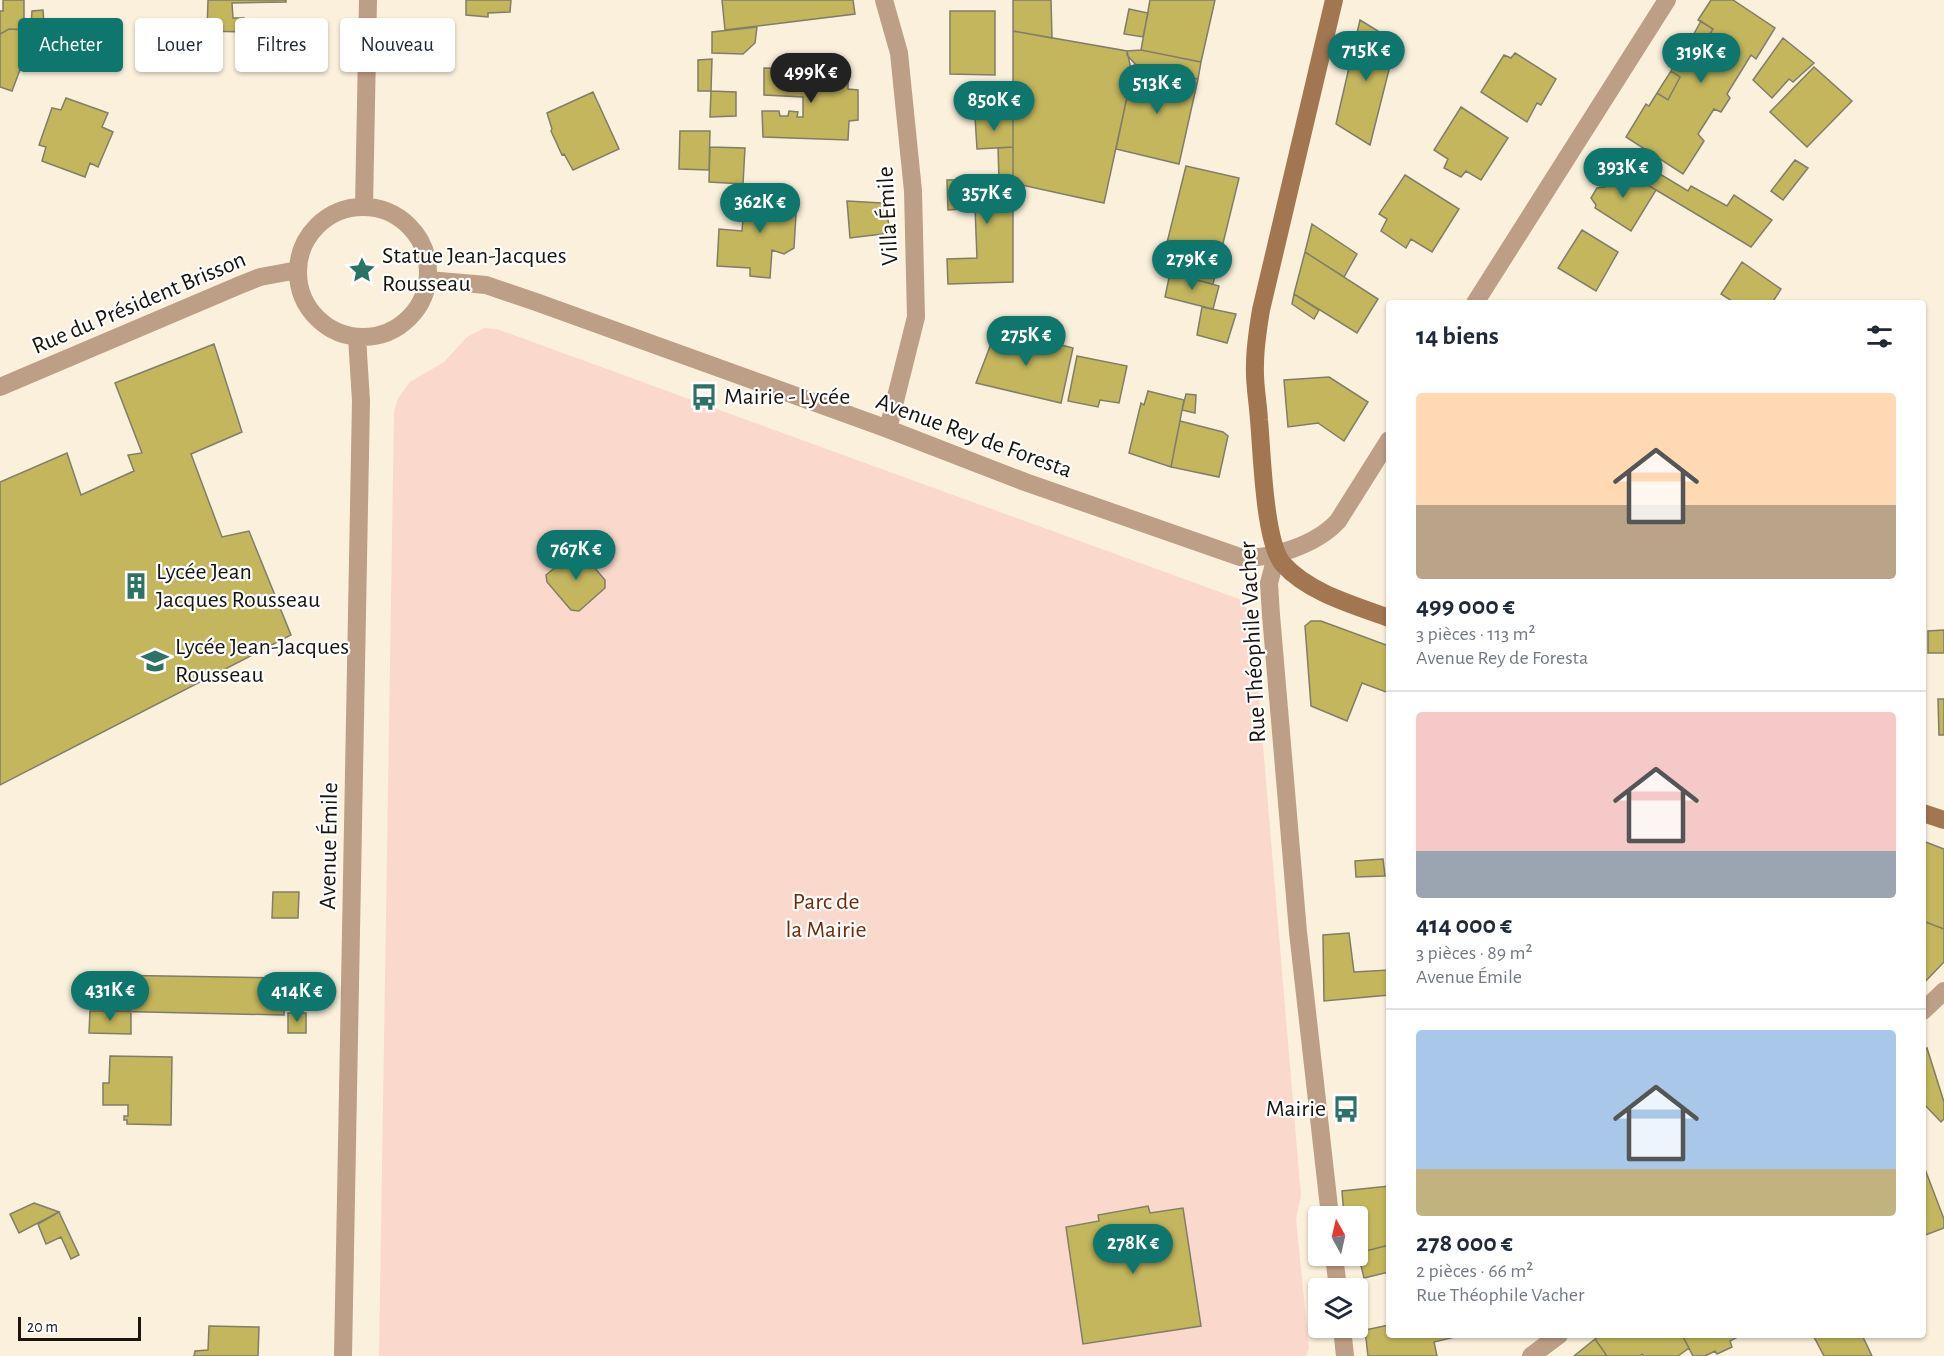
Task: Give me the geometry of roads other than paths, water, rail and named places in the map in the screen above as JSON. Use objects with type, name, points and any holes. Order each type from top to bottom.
[{"type":"main road","name":"Rue Théophile Vacher","points":[[1277,553],[1271,532],[1265,484],[1254,367],[1256,340],[1260,310],[1334,0]]},
{"type":"main road","points":[[1277,553],[1291,571],[1314,586],[1337,598],[1386,617]]},
{"type":"main road","points":[[1926,814],[1944,820]]},
{"type":"street","points":[[364,207],[368,0]]},
{"type":"street","name":"Villa Émile","points":[[884,0],[899,53],[914,191],[916,316],[888,429]]},
{"type":"street","points":[[1477,300],[1667,0]]},
{"type":"street","points":[[364,207],[386,210],[405,222],[419,238],[427,258],[428,280],[423,300],[398,329],[377,336],[357,337],[338,332],[321,322],[308,308],[300,290],[298,270],[301,250],[311,232],[326,218],[344,209],[364,207]]},
{"type":"street","name":"Rue du Président Brisson","points":[[0,387],[260,277],[298,270]]},
{"type":"street","name":"Avenue Rey de Foresta","points":[[428,280],[486,285],[536,302],[888,429],[1025,482],[1240,557],[1259,558],[1277,553],[1315,540],[1330,529],[1338,521],[1386,445]]},
{"type":"street","name":"Avenue Émile","points":[[343,1356],[361,413],[357,337]]},
{"type":"street","name":"Rue Théophile Vacher","points":[[1277,553],[1269,583],[1271,615],[1298,932],[1329,1206]]},
{"type":"street","points":[[1926,1008],[1944,991]]},
{"type":"street","points":[[1343,1338],[1345,1356]]},
{"type":"street","points":[[1531,1356],[1556,1338]]},
{"type":"place","name":"Statue Jean-Jacques Rousseau","points":[[362,270]]},
{"type":"place","name":"Mairie - Lycée","points":[[704,397]]},
{"type":"place","name":"Lycée Jean Jacques Rousseau","points":[[136,586]]},
{"type":"place","name":"Lycée Jean-Jacques Rousseau","points":[[155,661]]},
{"type":"place","name":"Mairie","points":[[1346,1109]]},
{"type":"park label","name":"Parc de la Mairie","points":[[826,916]]}]
